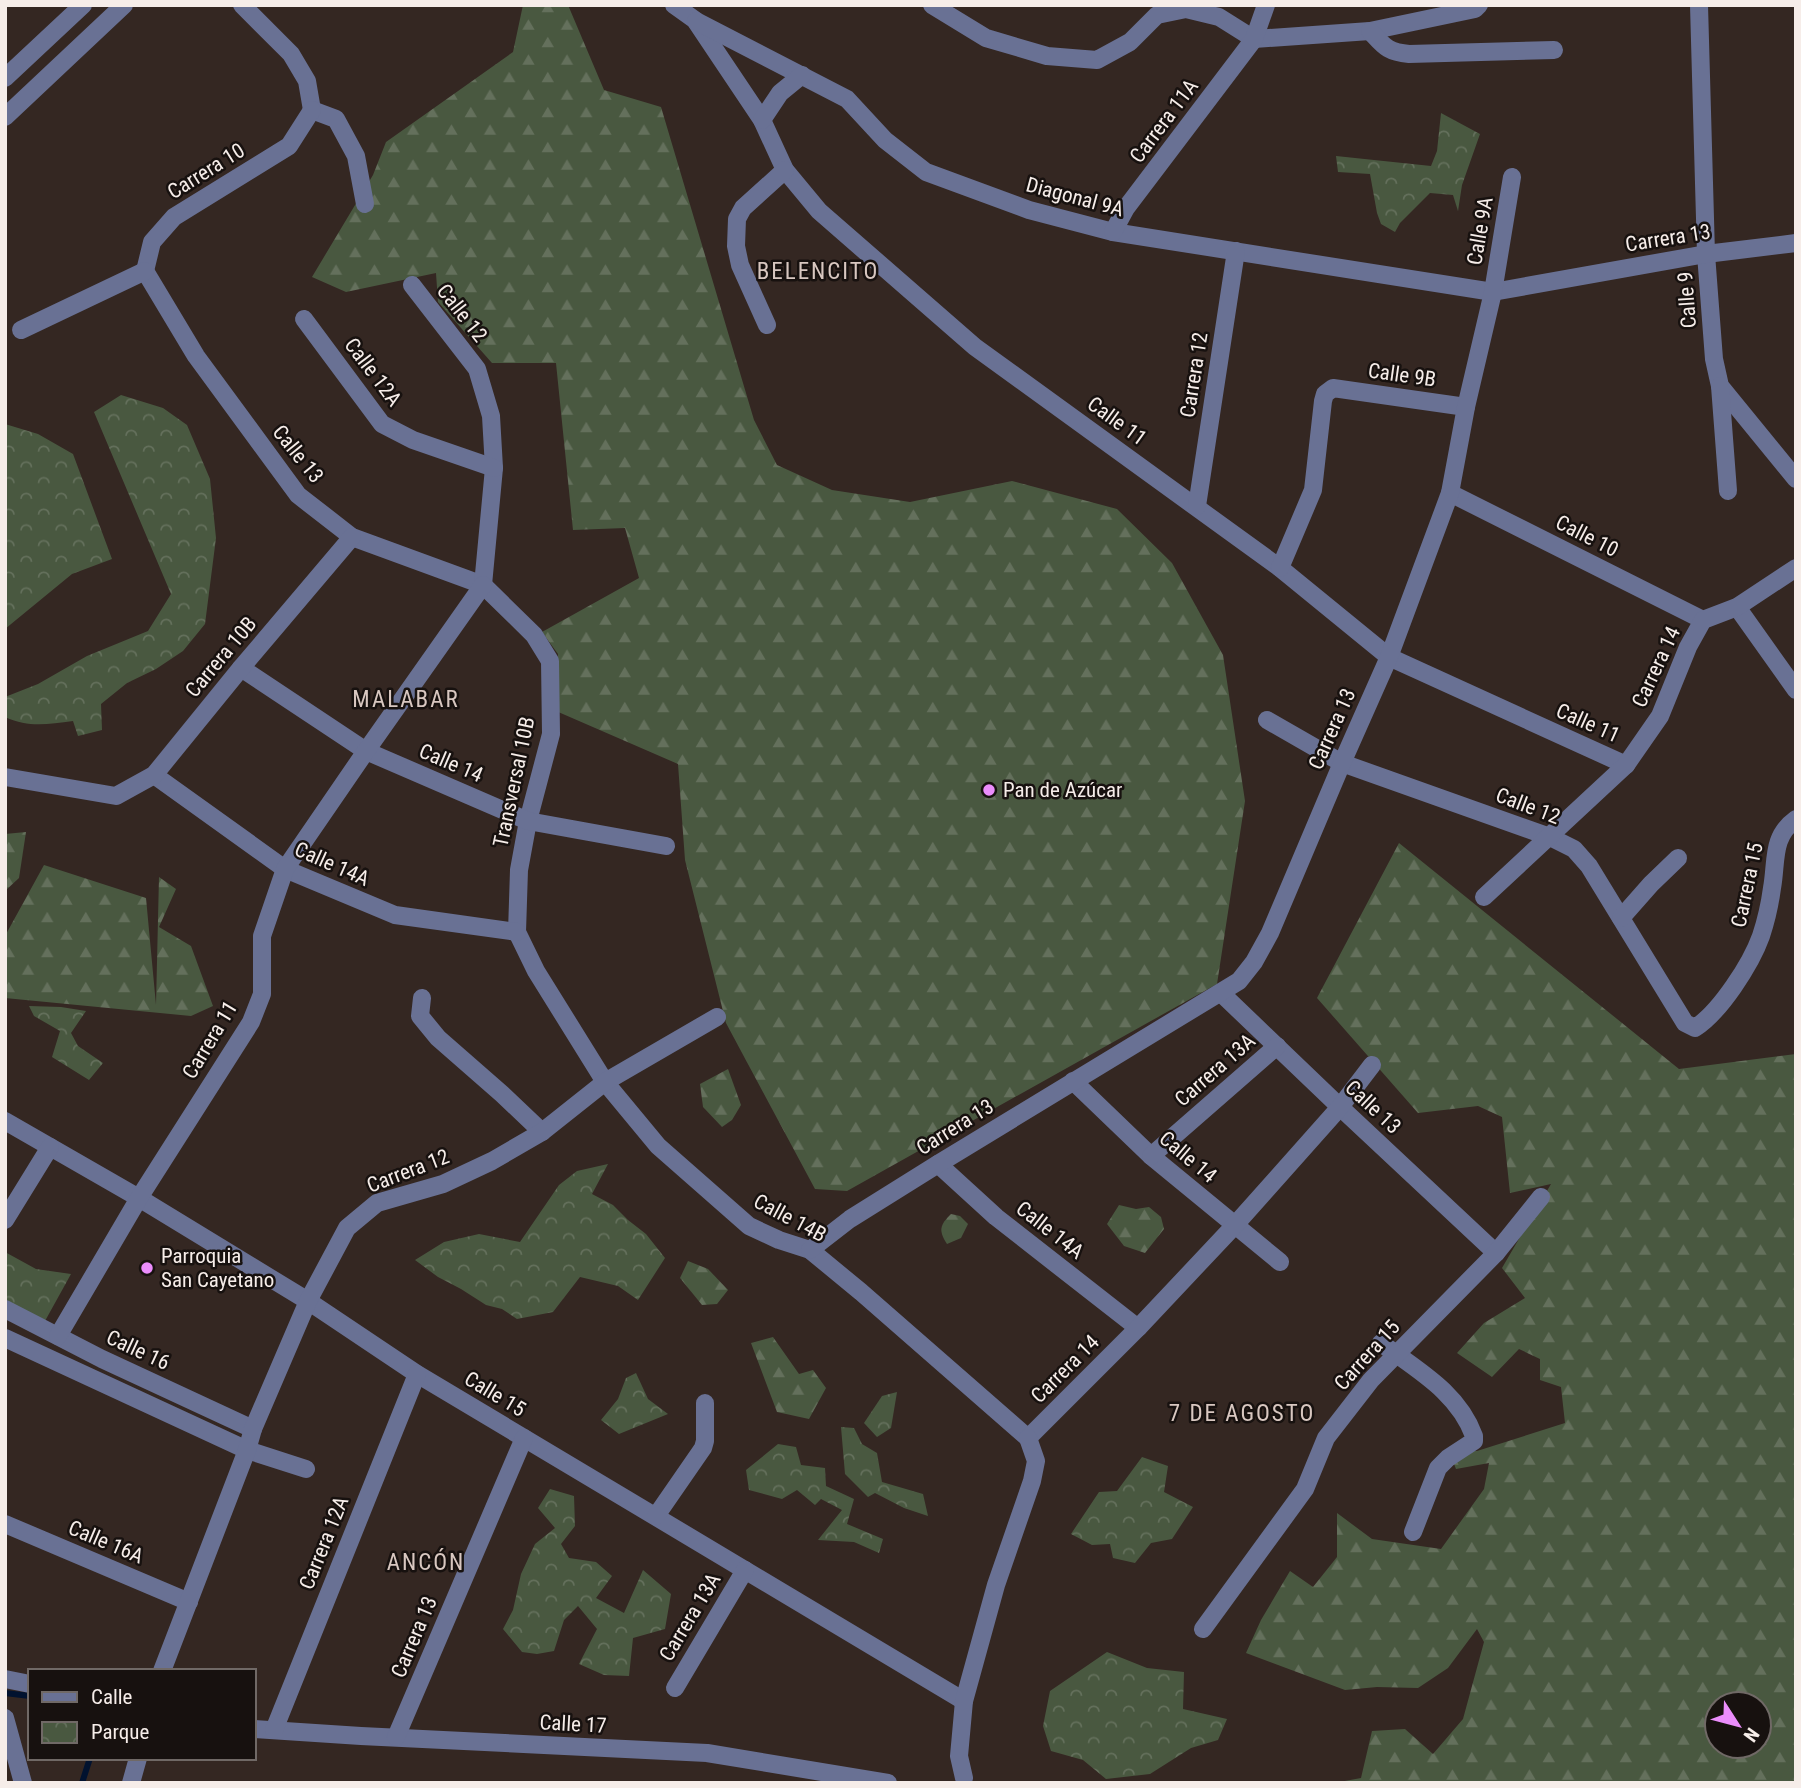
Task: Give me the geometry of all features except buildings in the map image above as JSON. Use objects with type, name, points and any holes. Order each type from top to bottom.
[{"type":"street","points":[[5,78],[83,5]]},
{"type":"street","points":[[5,117],[124,5]]},
{"type":"street","points":[[242,5],[291,54],[307,81],[312,110],[336,119],[356,156],[365,204]]},
{"type":"street","name":"Calle 11","points":[[674,5],[695,20],[762,120],[785,170],[819,211],[975,347],[1280,568],[1389,657],[1626,765]]},
{"type":"street","points":[[932,5],[986,38],[1047,56],[1097,60],[1130,42],[1157,15],[1186,9],[1219,17],[1254,39],[1370,31],[1477,7]]},
{"type":"street","points":[[1254,39],[1266,5]]},
{"type":"street","name":"Calle 9","points":[[1699,5],[1706,254],[1714,359],[1720,386],[1796,479]]},
{"type":"street","name":"Diagonal 9A","points":[[695,20],[847,99],[885,140],[926,172],[1028,210],[1113,232],[1493,292]]},
{"type":"street","points":[[1370,31],[1386,49],[1395,53],[1554,50]]},
{"type":"street","name":"Carrera 11A","points":[[1113,232],[1126,208],[1254,39]]},
{"type":"street","points":[[762,120],[780,93],[802,75]]},
{"type":"street","name":"Carrera 10","points":[[145,271],[152,242],[174,217],[289,146],[312,110]]},
{"type":"street","points":[[767,325],[740,265],[736,246],[737,219],[743,208],[785,170]]},
{"type":"street","name":"Calle 9A","points":[[1493,292],[1512,177]]},
{"type":"street","name":"Carrera 13","points":[[810,1250],[850,1219],[1221,993],[1239,981],[1254,961],[1270,933],[1389,657],[1450,493],[1466,407],[1493,292],[1706,254],[1796,243]]},
{"type":"street","name":"Carrera 12","points":[[1197,506],[1236,251]]},
{"type":"street","points":[[21,330],[145,271]]},
{"type":"street","name":"Calle 13","points":[[145,271],[196,356],[298,495],[352,537],[483,585]]},
{"type":"street","name":"Calle 12","points":[[412,285],[477,369],[491,416],[494,468]]},
{"type":"street","name":"Calle 12A","points":[[304,319],[382,424],[413,440],[494,468]]},
{"type":"street","points":[[1720,386],[1728,491]]},
{"type":"street","name":"Calle 9B","points":[[1280,568],[1313,490],[1325,394],[1333,388],[1466,407]]},
{"type":"street","points":[[483,585],[494,468]]},
{"type":"street","name":"Calle 10","points":[[1450,493],[1703,620]]},
{"type":"street","name":"Carrera 10B","points":[[5,777],[116,796],[154,775],[352,537]]},
{"type":"street","name":"Carrera 14","points":[[1484,897],[1626,765],[1660,716],[1688,647],[1703,620],[1737,607],[1796,568]]},
{"type":"street","name":"Carrera 11","points":[[58,1336],[139,1198],[251,1021],[262,994],[262,936],[285,869],[483,585]]},
{"type":"street","name":"Transversal 10B","points":[[483,585],[534,635],[550,661],[551,734],[528,821],[519,870],[517,932],[536,971],[605,1082]]},
{"type":"street","points":[[1737,607],[1796,690]]},
{"type":"street","name":"Calle 14","points":[[241,668],[366,751],[528,821],[666,846]]},
{"type":"street","name":"Calle 12","points":[[1268,720],[1342,763],[1550,837],[1574,849],[1589,866],[1685,1023],[1695,1028]]},
{"type":"street","name":"Calle 14A","points":[[154,775],[285,869],[395,915],[517,932]]},
{"type":"street","name":"Carrera 15","points":[[1695,1028],[1707,1020],[1740,978],[1761,937],[1772,888],[1776,847],[1786,826],[1796,819]]},
{"type":"street","points":[[1620,918],[1678,858]]},
{"type":"street","name":"Calle 13","points":[[1221,993],[1496,1253]]},
{"type":"street","points":[[422,998],[419,1016],[438,1038],[542,1132]]},
{"type":"street","name":"Carrera 12","points":[[163,1669],[253,1429],[308,1301],[347,1228],[377,1203],[443,1184],[492,1161],[542,1132],[605,1082],[717,1017]]},
{"type":"street","name":"Carrera 13A","points":[[1151,1156],[1277,1046]]},
{"type":"street","name":"Carrera 14","points":[[1028,1438],[1138,1328],[1235,1225],[1340,1107],[1372,1065]]},
{"type":"street","name":"Calle 14","points":[[1073,1081],[1151,1156],[1280,1262]]},
{"type":"street","name":"Calle 14B","points":[[605,1082],[658,1146],[748,1226],[810,1250],[1028,1438]]},
{"type":"street","name":"Calle 15","points":[[5,1121],[139,1198],[308,1301],[416,1374],[964,1701]]},
{"type":"street","points":[[5,1220],[50,1147]]},
{"type":"street","name":"Calle 14A","points":[[938,1164],[996,1217],[1138,1328]]},
{"type":"street","name":"Carrera 15","points":[[1203,1629],[1305,1489],[1326,1438],[1371,1380],[1496,1253],[1541,1197]]},
{"type":"street","name":"Calle 16","points":[[5,1309],[102,1359],[253,1429]]},
{"type":"street","points":[[5,1338],[247,1450],[306,1469]]},
{"type":"street","points":[[1381,1343],[1434,1381],[1458,1405],[1473,1433],[1474,1441],[1441,1463],[1413,1532]]},
{"type":"street","points":[[92,1379],[102,1359]]},
{"type":"street","name":"Carrera 12A","points":[[274,1730],[416,1374]]},
{"type":"street","points":[[656,1516],[703,1448],[705,1403]]},
{"type":"street","name":"Carrera 13","points":[[396,1737],[524,1438]]},
{"type":"street","points":[[965,1781],[959,1756],[964,1701],[996,1585],[1032,1481],[1036,1461],[1028,1438]]},
{"type":"street","name":"Calle 16A","points":[[5,1524],[188,1602]]},
{"type":"street","name":"Carrera 13A","points":[[675,1688],[745,1570]]},
{"type":"street","points":[[5,1679],[28,1685]]},
{"type":"street","points":[[5,1718],[23,1783]]},
{"type":"street","name":"Calle 17","points":[[256,1729],[707,1753],[888,1783]]},
{"type":"street","points":[[131,1783],[137,1760]]},
{"type":"green space","points":[[523,5],[568,5],[604,90],[661,107],[754,420],[777,465],[832,490],[910,502],[1012,481],[1117,509],[1172,563],[1223,655],[1245,801],[1217,984],[847,1191],[815,1189],[726,1023],[685,860],[678,764],[556,711],[558,654],[542,632],[639,578],[625,528],[573,530],[556,363],[492,363],[438,302],[436,273],[346,292],[312,277],[373,175],[386,142],[513,52]]},
{"type":"green space","points":[[1441,113],[1480,134],[1462,185],[1458,211],[1453,195],[1430,193],[1400,223],[1395,232],[1381,224],[1370,174],[1338,172],[1336,156],[1431,166],[1437,151]]},
{"type":"green space","points":[[121,395],[163,408],[187,425],[210,479],[216,538],[205,624],[183,651],[156,669],[127,683],[101,704],[102,730],[78,736],[73,721],[31,724],[5,717],[5,697],[38,684],[87,656],[148,631],[171,594],[94,412]]},
{"type":"green space","points":[[5,424],[38,434],[73,454],[112,559],[72,574],[5,629]]},
{"type":"green space","points":[[26,832],[19,878],[5,891],[5,834]]},
{"type":"green space","points":[[1399,843],[1679,1069],[1796,1054],[1796,1783],[1334,1783],[1361,1778],[1372,1731],[1405,1729],[1433,1754],[1463,1719],[1484,1642],[1477,1629],[1448,1668],[1418,1688],[1377,1687],[1345,1690],[1246,1653],[1261,1620],[1290,1571],[1313,1587],[1337,1557],[1337,1513],[1372,1539],[1441,1549],[1484,1489],[1489,1463],[1456,1469],[1449,1451],[1477,1451],[1565,1423],[1561,1387],[1540,1380],[1540,1359],[1519,1349],[1492,1377],[1457,1353],[1484,1323],[1525,1298],[1502,1268],[1551,1184],[1510,1193],[1502,1117],[1478,1106],[1418,1113],[1317,998]]},
{"type":"green space","points":[[44,865],[146,898],[156,1005],[159,877],[176,889],[159,927],[191,946],[213,1006],[191,1016],[5,998],[5,936]]},
{"type":"green space","points":[[29,1006],[86,1011],[71,1033],[78,1046],[103,1063],[89,1080],[52,1057],[60,1031],[34,1016]]},
{"type":"green space","points":[[728,1069],[741,1105],[732,1120],[722,1127],[703,1107],[700,1084]]},
{"type":"green space","points":[[608,1164],[592,1194],[613,1205],[646,1234],[665,1258],[638,1300],[618,1286],[580,1277],[553,1312],[517,1319],[502,1309],[486,1305],[415,1260],[444,1242],[479,1234],[520,1242],[559,1185],[577,1171]]},
{"type":"green space","points":[[1119,1205],[1136,1209],[1149,1207],[1161,1217],[1164,1229],[1145,1253],[1124,1246],[1107,1224]]},
{"type":"green space","points":[[951,1214],[960,1216],[968,1224],[961,1238],[947,1244],[942,1228],[944,1221]]},
{"type":"green space","points":[[5,1252],[36,1269],[71,1274],[40,1330],[5,1311]]},
{"type":"green space","points":[[688,1261],[708,1269],[728,1290],[717,1304],[702,1305],[680,1278]]},
{"type":"green space","points":[[773,1337],[799,1374],[813,1370],[826,1388],[809,1419],[777,1412],[751,1343]]},
{"type":"green space","points":[[636,1373],[648,1399],[668,1414],[619,1434],[601,1420],[618,1399],[626,1378]]},
{"type":"green space","points":[[897,1392],[891,1428],[877,1437],[864,1423],[882,1396]]},
{"type":"green space","points":[[841,1427],[854,1428],[862,1444],[877,1453],[882,1482],[923,1494],[928,1516],[904,1508],[875,1493],[868,1497],[845,1474]]},
{"type":"green space","points":[[778,1444],[796,1447],[801,1465],[825,1468],[826,1486],[854,1499],[847,1524],[883,1539],[879,1553],[854,1542],[818,1540],[842,1510],[821,1499],[815,1505],[797,1490],[782,1499],[749,1490],[746,1470]]},
{"type":"green space","points":[[1142,1457],[1168,1466],[1164,1492],[1193,1507],[1172,1539],[1151,1543],[1135,1563],[1113,1558],[1110,1544],[1092,1545],[1071,1534],[1099,1492],[1117,1491]]},
{"type":"green space","points":[[550,1489],[574,1496],[575,1526],[561,1544],[569,1558],[596,1562],[612,1576],[596,1598],[624,1613],[643,1570],[671,1594],[665,1629],[633,1638],[629,1676],[604,1675],[579,1664],[597,1629],[578,1606],[564,1620],[554,1651],[537,1654],[522,1652],[503,1629],[513,1610],[521,1574],[535,1544],[555,1528],[538,1508]]},
{"type":"green space","points":[[1107,1652],[1147,1668],[1184,1672],[1183,1709],[1227,1719],[1218,1740],[1191,1748],[1150,1774],[1106,1779],[1083,1760],[1051,1751],[1043,1726],[1050,1691]]},
{"type":"waterway","points":[[5,1693],[28,1696]]},
{"type":"waterway","points":[[82,1783],[89,1760]]},
{"type":"place","name":"Pan de Azúcar","points":[[989,790]]},
{"type":"place","name":"Parroquia San Cayetano","points":[[147,1268]]},
{"type":"district","name":"BELENCITO","points":[[818,271]]},
{"type":"district","name":"MALABAR","points":[[406,699]]},
{"type":"district","name":"7 DE AGOSTO","points":[[1242,1413]]},
{"type":"district","name":"ANCÓN","points":[[426,1562]]}]
